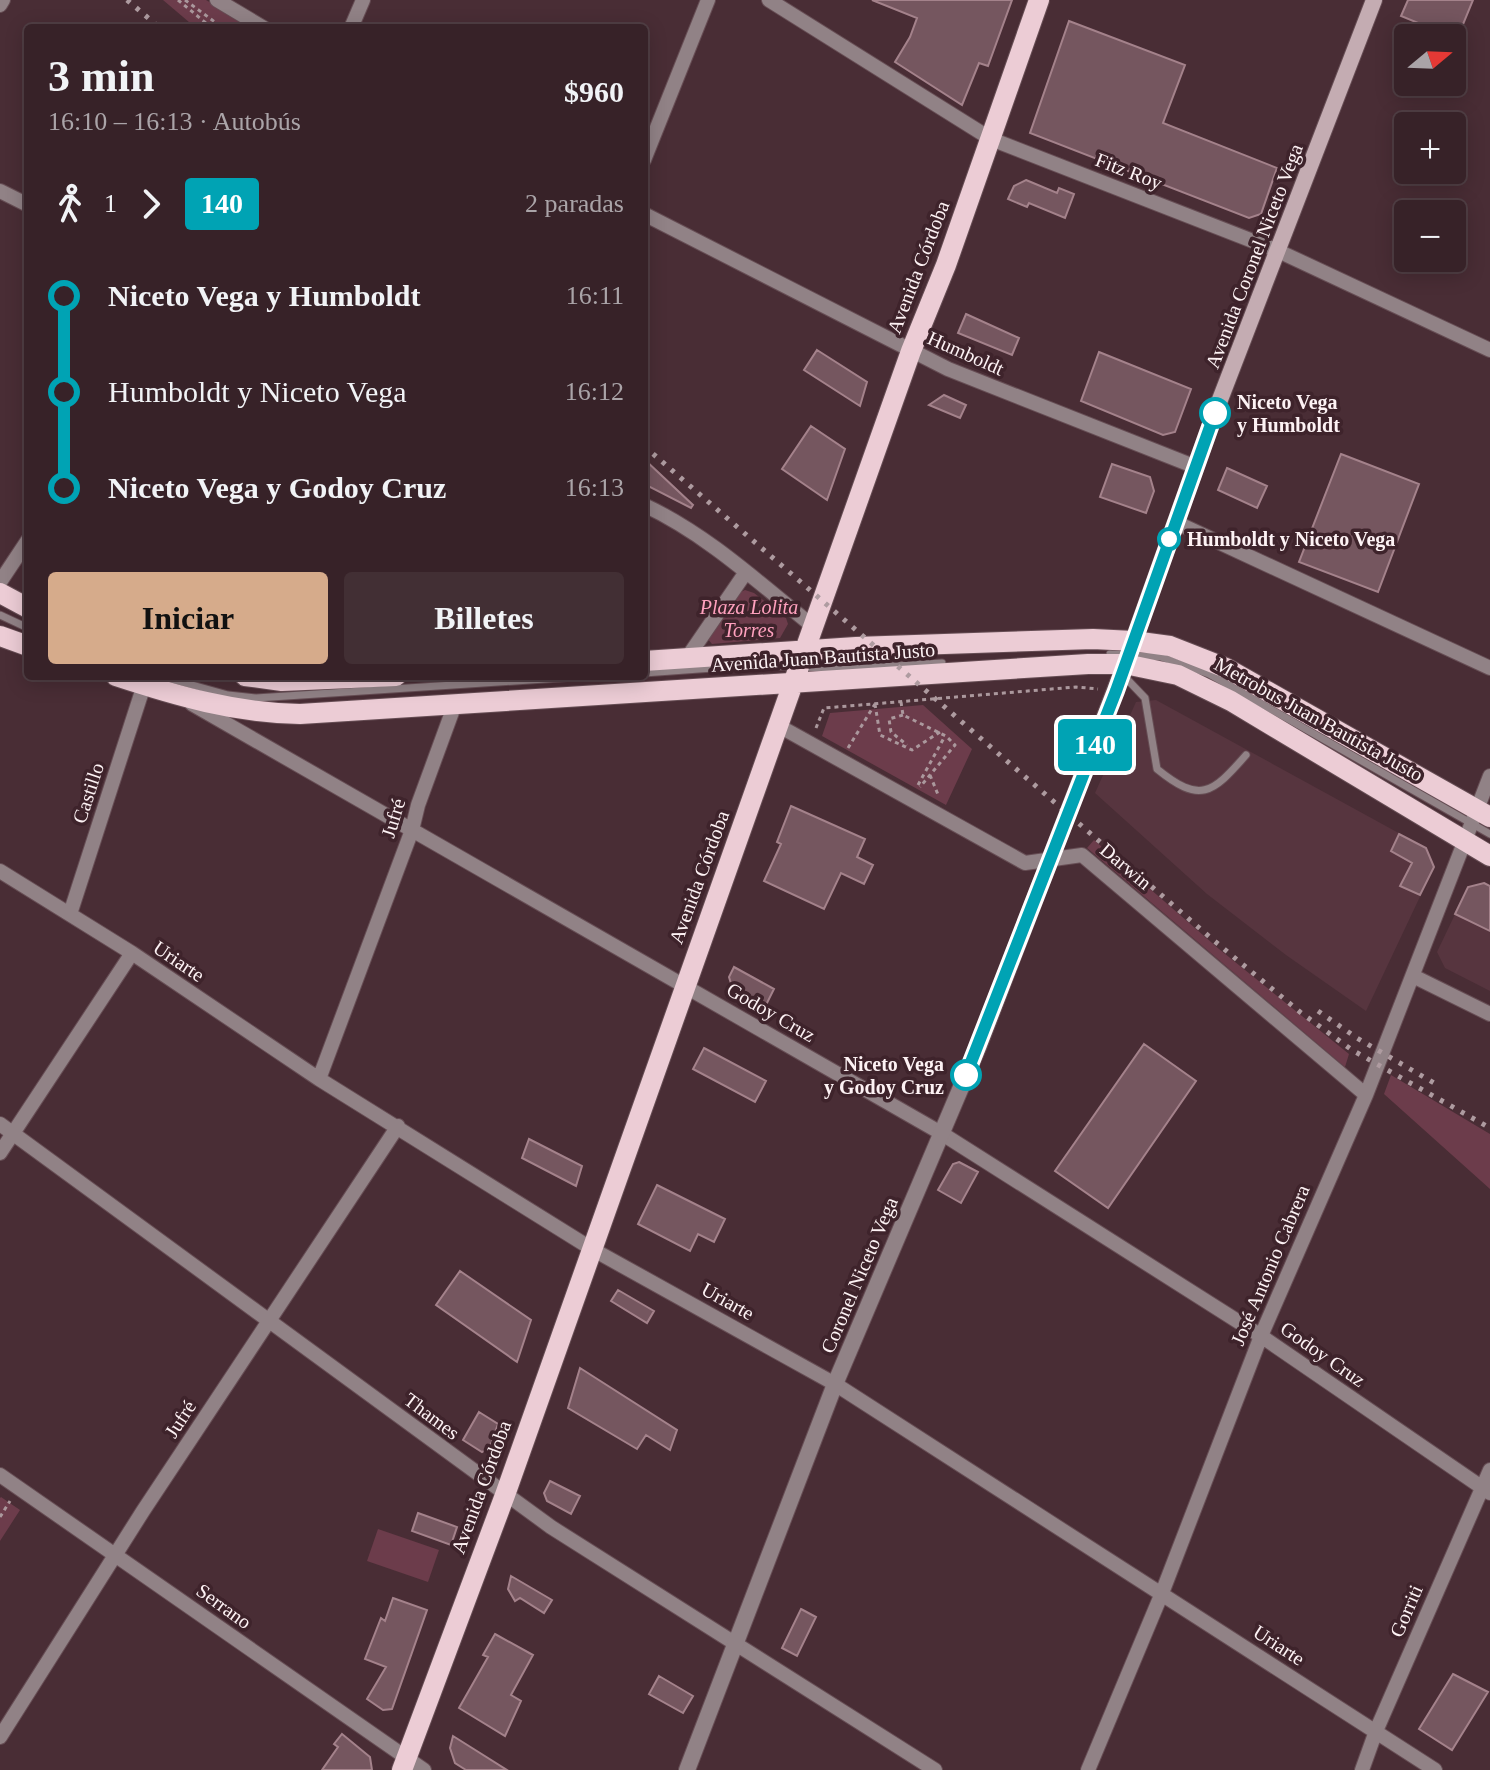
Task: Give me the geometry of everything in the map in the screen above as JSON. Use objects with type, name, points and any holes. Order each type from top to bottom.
[{"type":"main road","name":"Avenida Córdoba","points":[[404,1764],[505,1495],[911,351],[991,139],[1039,0]]},
{"type":"main road","name":"Avenida Coronel Niceto Vega","points":[[1127,658],[1276,250],[1374,0]]},
{"type":"main road","points":[[0,593],[24,606]]},
{"type":"main road","points":[[0,636],[24,645]]},
{"type":"main road","name":"Avenida Juan Bautista Justo","points":[[152,681],[177,696],[217,706],[260,713],[300,714],[455,704],[801,666],[1093,639],[1127,658],[1178,675],[1476,823]]},
{"type":"main road","name":"Avenida Juan Bautista Justo","points":[[648,661],[687,658],[801,666],[1127,658],[1170,646],[1226,668],[1476,823],[1490,856]]},
{"type":"street","points":[[0,5],[3,0]]},
{"type":"street","points":[[217,0],[257,24]]},
{"type":"street","points":[[353,24],[363,0]]},
{"type":"street","points":[[648,150],[708,0]]},
{"type":"street","name":"Fitz Roy","points":[[769,0],[991,139],[1276,250],[1490,350]]},
{"type":"street","points":[[0,191],[24,203]]},
{"type":"street","name":"Humboldt","points":[[648,216],[948,369],[1196,467]]},
{"type":"street","points":[[648,507],[684,526],[815,628]]},
{"type":"street","points":[[1175,522],[1490,668]]},
{"type":"street","points":[[0,582],[24,546]]},
{"type":"street","points":[[687,658],[746,572]]},
{"type":"street","name":"Avenida Coronel Niceto Vega","points":[[1074,798],[1127,658]]},
{"type":"street","name":"Castillo","points":[[70,914],[152,681]]},
{"type":"street","name":"Godoy Cruz","points":[[177,696],[941,1133],[1261,1336],[1486,1490]]},
{"type":"street","name":"Jufré","points":[[319,1079],[412,830],[455,704]]},
{"type":"street","name":"Darwin","points":[[779,726],[1025,863],[1082,855],[1366,1095]]},
{"type":"street","name":"José Antonio Cabrera","points":[[1088,1770],[1162,1593],[1261,1336],[1366,1095],[1476,823],[1490,776]]},
{"type":"street","name":"Coronel Niceto Vega","points":[[687,1770],[835,1384],[979,1045],[1074,798]]},
{"type":"street","name":"Uriarte","points":[[0,871],[132,953],[319,1079],[592,1249],[835,1384],[1435,1770]]},
{"type":"street","points":[[0,1153],[132,953]]},
{"type":"street","points":[[1413,976],[1490,1014]]},
{"type":"street","name":"Thames","points":[[0,1124],[551,1527],[935,1770]]},
{"type":"street","name":"Jufré","points":[[0,1737],[116,1553],[398,1126]]},
{"type":"street","name":"Gorriti","points":[[1362,1770],[1376,1731],[1486,1490],[1490,1470]]},
{"type":"street","name":"Serrano","points":[[0,1475],[116,1553],[404,1764],[424,1770]]},
{"type":"lane","points":[[0,615],[24,626]]},
{"type":"lane","points":[[996,660],[1127,658],[1145,698],[1157,769],[1181,788],[1208,790],[1226,778],[1246,755]]},
{"type":"lane","points":[[648,673],[754,665],[848,669],[952,663]]},
{"type":"lane","points":[[152,681],[256,698],[529,680]]},
{"type":"lane","points":[[1476,823],[1490,834]]},
{"type":"path","points":[[178,0],[207,24]]},
{"type":"path","points":[[185,0],[218,24]]},
{"type":"path","points":[[810,743],[824,708],[1076,687],[1116,691]]},
{"type":"path","points":[[901,702],[903,715]]},
{"type":"path","points":[[875,704],[880,735],[912,750]]},
{"type":"path","points":[[841,760],[875,704]]},
{"type":"path","points":[[910,799],[955,745],[940,732],[903,715],[889,719],[891,732],[912,750]]},
{"type":"path","points":[[912,750],[940,732]]},
{"type":"path","points":[[910,799],[946,736]]},
{"type":"path","points":[[0,1517],[19,1488]]},
{"type":"shaded area","points":[[1156,700],[1426,848],[1434,867],[1366,1011],[1207,894],[1095,793],[1136,702]]},
{"type":"shaded area","points":[[1484,883],[1490,886],[1490,991],[1445,968],[1437,952],[1468,887]]},
{"type":"green space","points":[[163,0],[206,0],[247,24],[191,24]]},
{"type":"green space","name":"Plaza Lolita Torres","points":[[745,590],[754,593],[786,618],[788,624],[780,638],[712,644],[707,638],[739,593]]},
{"type":"green space","points":[[923,705],[972,749],[946,805],[822,736],[830,713]]},
{"type":"green space","points":[[1094,840],[1219,949],[1349,1054],[1345,1067],[1087,848]]},
{"type":"green space","points":[[1391,1075],[1490,1134],[1490,1189],[1384,1094]]},
{"type":"green space","points":[[0,1498],[20,1510],[0,1541]]},
{"type":"green space","points":[[378,1529],[439,1550],[428,1582],[367,1561]]},
{"type":"building","points":[[872,0],[1012,0],[988,66],[979,63],[962,105],[895,62],[917,18]]},
{"type":"building","points":[[1408,0],[1473,0],[1463,24],[1420,24],[1401,16]]},
{"type":"building","points":[[1069,21],[1185,65],[1163,123],[1277,168],[1261,214],[1249,218],[1030,133]]},
{"type":"building","points":[[1026,180],[1057,193],[1059,188],[1074,194],[1065,218],[1029,203],[1027,207],[1008,199],[1014,186]]},
{"type":"building","points":[[966,314],[1019,338],[1012,355],[958,333]]},
{"type":"building","points":[[817,350],[867,382],[860,406],[804,370]]},
{"type":"building","points":[[1099,352],[1191,389],[1175,432],[1163,435],[1081,401]]},
{"type":"building","points":[[944,395],[966,405],[960,418],[929,405]]},
{"type":"building","points":[[811,426],[845,449],[827,500],[782,469]]},
{"type":"building","points":[[1341,454],[1419,484],[1378,592],[1299,562]]},
{"type":"building","points":[[648,463],[693,505],[691,508],[648,486]]},
{"type":"building","points":[[1112,464],[1150,477],[1154,491],[1146,513],[1100,497]]},
{"type":"building","points":[[1227,468],[1267,486],[1257,508],[1218,490]]},
{"type":"building","points":[[791,806],[865,839],[857,857],[873,865],[864,884],[841,873],[824,909],[764,881],[781,844],[777,842]]},
{"type":"building","points":[[1399,834],[1426,848],[1434,867],[1420,895],[1400,886],[1412,863],[1391,851]]},
{"type":"building","points":[[1484,883],[1490,886],[1490,931],[1455,914],[1468,887]]},
{"type":"building","points":[[734,967],[774,989],[764,1009],[734,993],[729,977]]},
{"type":"building","points":[[1144,1044],[1196,1081],[1108,1208],[1055,1171]]},
{"type":"building","points":[[704,1048],[766,1081],[755,1102],[693,1069]]},
{"type":"building","points":[[529,1139],[582,1166],[576,1186],[522,1158]]},
{"type":"building","points":[[959,1162],[978,1172],[961,1203],[938,1190],[953,1164]]},
{"type":"building","points":[[657,1185],[725,1219],[714,1242],[698,1234],[690,1251],[638,1224]]},
{"type":"building","points":[[460,1271],[531,1320],[517,1362],[436,1305]]},
{"type":"building","points":[[618,1290],[654,1311],[647,1323],[611,1301]]},
{"type":"building","points":[[580,1368],[677,1430],[670,1450],[646,1435],[637,1449],[568,1408]]},
{"type":"building","points":[[479,1412],[498,1424],[490,1447],[482,1452],[463,1440]]},
{"type":"building","points":[[550,1481],[580,1496],[571,1514],[547,1501],[544,1493]]},
{"type":"building","points":[[418,1513],[457,1527],[451,1545],[412,1531]]},
{"type":"building","points":[[511,1576],[552,1600],[544,1613],[520,1598],[515,1601],[508,1589]]},
{"type":"building","points":[[393,1598],[427,1610],[392,1709],[383,1710],[367,1699],[386,1667],[365,1659],[381,1618],[385,1621]]},
{"type":"building","points":[[801,1609],[816,1617],[797,1656],[782,1648]]},
{"type":"building","points":[[495,1634],[533,1655],[511,1695],[521,1701],[505,1736],[459,1708],[488,1657],[483,1655]]},
{"type":"building","points":[[1453,1674],[1488,1692],[1452,1750],[1419,1729]]},
{"type":"building","points":[[659,1676],[693,1696],[683,1713],[649,1694]]},
{"type":"building","points":[[342,1734],[370,1757],[372,1770],[322,1770],[338,1747],[334,1744]]},
{"type":"building","points":[[453,1736],[507,1770],[466,1770],[455,1763],[450,1748]]},
{"type":"railway","points":[[127,0],[155,24]]},
{"type":"railway","points":[[648,449],[1300,1012],[1352,1050],[1490,1128]]},
{"type":"railway","points":[[1318,1011],[1434,1083]]},
{"type":"bus line","name":"140","points":[[966,1075],[1116,691],[1215,413]]},
{"type":"place","name":"Niceto Vega y Humboldt","points":[[1215,413]]},
{"type":"place","name":"Humboldt y Niceto Vega","points":[[1169,539]]},
{"type":"place","name":"Niceto Vega y Godoy Cruz","points":[[966,1075]]}]
